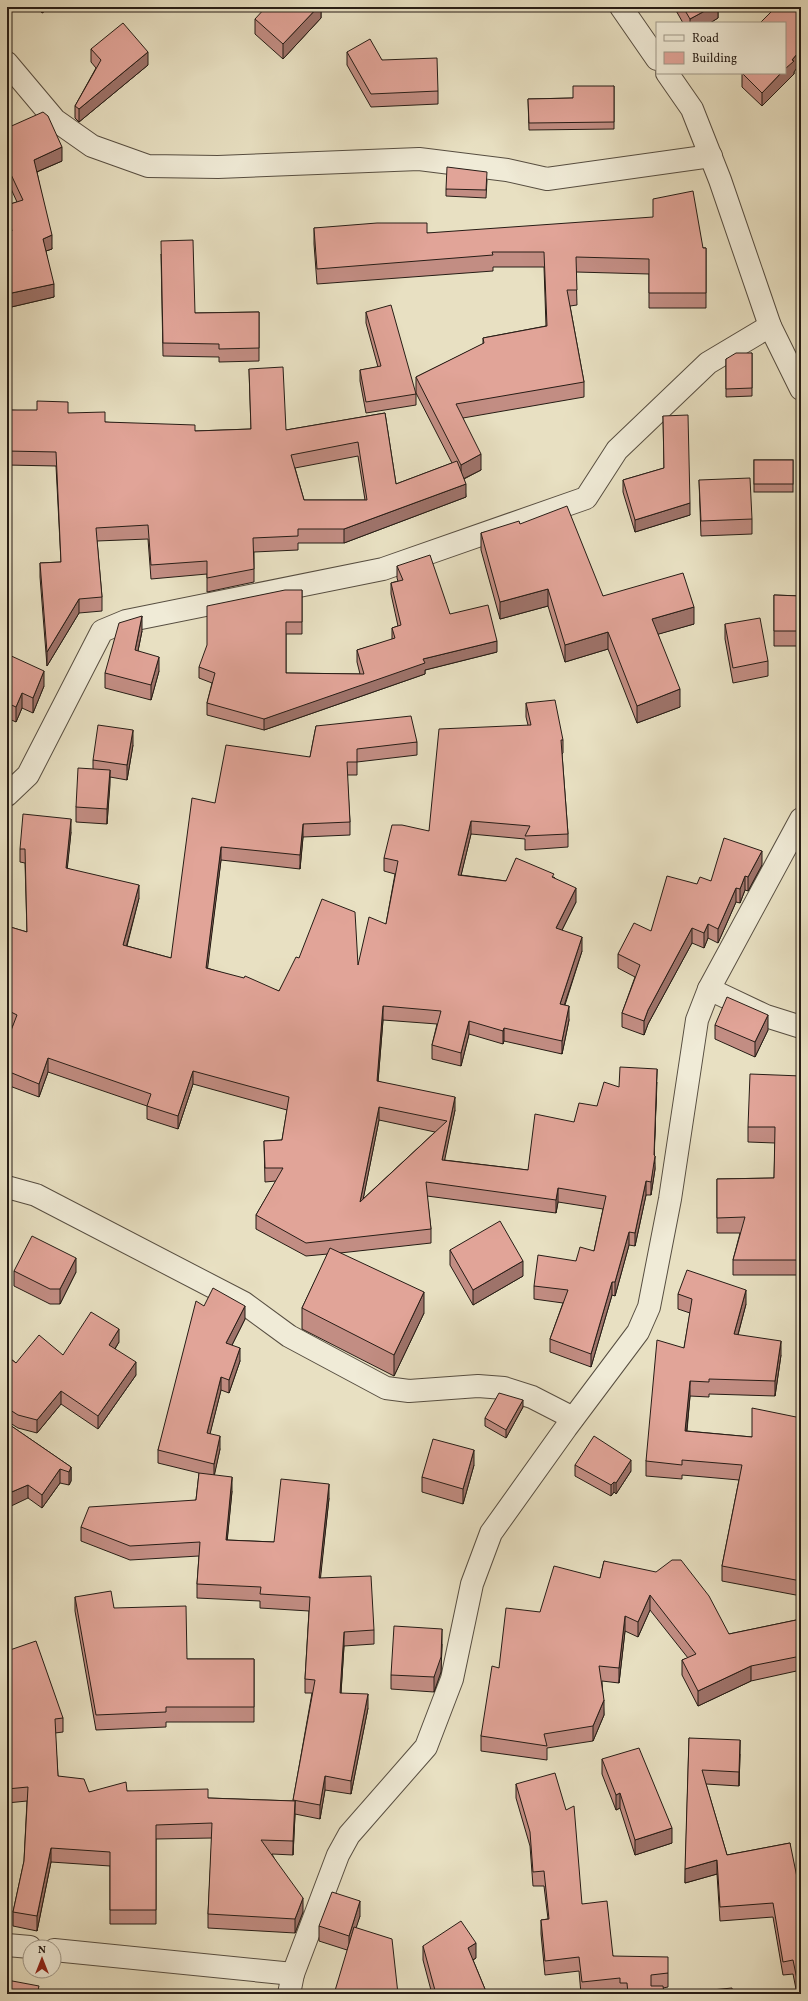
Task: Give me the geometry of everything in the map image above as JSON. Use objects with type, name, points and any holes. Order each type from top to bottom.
[{"type":"street","points":[[621,7],[656,58]]},
{"type":"street","points":[[7,63],[55,120],[92,146],[148,166],[218,167],[420,160],[507,170],[547,179],[711,156]]},
{"type":"street","points":[[668,74],[692,108],[711,156],[770,326],[801,389]]},
{"type":"street","points":[[7,795],[28,775],[102,631],[126,621],[383,569],[586,498],[618,450],[708,363],[770,326]]},
{"type":"street","points":[[62,1951],[291,1984],[338,1855],[349,1835],[426,1747],[452,1679],[472,1584],[491,1533],[638,1332],[649,1307],[670,1199],[697,1020],[709,989],[801,819]]},
{"type":"street","points":[[709,989],[766,1016],[801,1027]]},
{"type":"street","points":[[7,1187],[36,1195],[244,1303],[290,1336],[386,1388],[409,1391],[478,1386],[504,1388],[532,1397],[574,1418]]},
{"type":"street","points":[[7,1945],[22,1946]]},
{"type":"building","points":[[266,7],[318,7],[283,44],[255,19]]},
{"type":"building","points":[[683,7],[712,7],[690,19]]},
{"type":"building","points":[[776,7],[801,7],[801,49],[792,60],[794,61],[786,68],[786,22],[761,22]]},
{"type":"building","points":[[123,23],[148,52],[79,109],[75,106],[101,60],[91,49]]},
{"type":"building","points":[[370,39],[382,60],[437,58],[438,91],[371,94],[347,52]]},
{"type":"building","points":[[743,74],[780,74],[762,93]]},
{"type":"building","points":[[573,86],[614,86],[614,122],[529,123],[528,99],[573,98]]},
{"type":"building","points":[[43,112],[48,116],[62,147],[34,160],[52,235],[43,239],[54,284],[7,294],[7,232],[12,231],[7,212],[7,205],[23,200],[7,166],[7,128]]},
{"type":"building","points":[[447,167],[487,172],[486,190],[446,189]]},
{"type":"building","points":[[693,191],[703,248],[706,248],[706,293],[649,293],[649,259],[576,257],[577,290],[567,290],[584,382],[456,404],[481,454],[461,465],[416,377],[484,343],[483,338],[547,326],[544,252],[492,252],[493,255],[317,269],[314,228],[377,223],[427,223],[427,233],[653,217],[653,199]]},
{"type":"building","points":[[801,197],[801,207],[798,199]]},
{"type":"building","points":[[193,240],[195,313],[259,312],[259,348],[219,349],[219,344],[163,343],[161,241]]},
{"type":"building","points":[[391,305],[416,394],[366,402],[360,370],[381,366],[366,312]]},
{"type":"building","points":[[736,353],[752,353],[752,388],[726,389],[726,359]]},
{"type":"building","points":[[283,367],[286,430],[385,413],[396,484],[457,461],[466,484],[344,529],[298,529],[298,536],[253,538],[254,569],[207,578],[207,561],[151,565],[148,525],[96,528],[102,597],[79,599],[47,652],[40,563],[61,562],[56,452],[7,451],[7,410],[37,410],[37,401],[68,402],[68,413],[105,412],[105,422],[195,425],[195,431],[251,429],[249,369]],"holes":[[[358,442],[367,500],[304,500],[291,455]]]},
{"type":"building","points":[[688,415],[690,503],[635,520],[623,480],[664,468],[663,416]]},
{"type":"building","points":[[754,460],[793,460],[793,484],[754,484]]},
{"type":"building","points":[[750,478],[752,519],[701,521],[699,480]]},
{"type":"building","points":[[567,506],[603,596],[683,573],[694,607],[652,619],[680,689],[637,706],[608,632],[565,645],[548,589],[500,602],[481,533],[519,521],[520,524]]},
{"type":"building","points":[[430,555],[450,614],[488,605],[497,641],[423,659],[425,663],[264,719],[207,703],[215,673],[199,667],[207,645],[207,606],[285,590],[302,590],[302,622],[286,622],[286,673],[364,674],[357,650],[395,638],[392,628],[401,625],[391,583],[403,580],[397,566]]},
{"type":"building","points":[[774,595],[801,596],[801,631],[774,631]]},
{"type":"building","points":[[142,616],[135,650],[159,657],[151,685],[105,673],[119,623]]},
{"type":"building","points":[[760,618],[768,661],[733,668],[725,624]]},
{"type":"building","points":[[7,654],[44,671],[33,698],[22,693],[16,707],[7,703]]},
{"type":"building","points":[[555,700],[563,740],[561,740],[568,834],[525,836],[530,826],[471,821],[458,875],[506,881],[516,858],[554,874],[552,877],[576,888],[556,928],[582,937],[560,1004],[569,1006],[562,1041],[504,1028],[503,1031],[469,1021],[461,1053],[432,1045],[441,1011],[383,1006],[377,1081],[455,1097],[442,1160],[528,1170],[535,1114],[574,1122],[579,1103],[597,1106],[604,1082],[619,1087],[620,1067],[657,1069],[655,1156],[651,1182],[646,1181],[635,1233],[629,1232],[615,1282],[612,1282],[591,1354],[550,1339],[568,1290],[534,1286],[538,1255],[576,1261],[580,1247],[594,1251],[606,1196],[558,1188],[556,1200],[426,1182],[431,1229],[306,1243],[256,1215],[283,1168],[265,1168],[264,1141],[282,1140],[289,1097],[193,1071],[178,1116],[147,1106],[151,1094],[48,1058],[39,1084],[7,1071],[7,1041],[17,1015],[7,1010],[7,926],[27,932],[25,849],[20,849],[23,814],[71,819],[66,868],[139,885],[123,945],[171,958],[192,798],[215,803],[226,745],[310,757],[316,726],[411,716],[417,742],[357,749],[357,762],[347,762],[350,822],[303,824],[300,855],[221,847],[206,968],[244,978],[245,976],[279,991],[296,957],[299,958],[322,899],[355,912],[358,965],[369,917],[386,924],[398,861],[384,858],[392,825],[402,825],[429,831],[439,729],[531,725],[526,703]],"holes":[[[379,1107],[447,1121],[360,1202]]]},
{"type":"building","points":[[98,725],[133,730],[127,765],[93,760]]},
{"type":"building","points":[[78,768],[110,770],[107,809],[76,807]]},
{"type":"building","points":[[724,838],[762,851],[748,877],[745,876],[740,889],[736,888],[718,929],[708,924],[704,933],[692,928],[648,1010],[644,1021],[622,1013],[640,965],[618,954],[634,923],[651,931],[667,876],[697,884],[700,877],[711,881]]},
{"type":"building","points":[[727,997],[768,1015],[755,1042],[715,1025]]},
{"type":"building","points":[[750,1074],[801,1076],[801,1260],[733,1260],[745,1217],[717,1218],[717,1179],[774,1178],[775,1127],[748,1127]]},
{"type":"building","points":[[500,1221],[523,1261],[473,1290],[450,1250]]},
{"type":"building","points":[[32,1236],[76,1258],[60,1289],[50,1289],[14,1271]]},
{"type":"building","points":[[330,1248],[424,1292],[394,1355],[302,1308]]},
{"type":"building","points":[[687,1270],[746,1290],[734,1334],[781,1341],[775,1381],[709,1379],[709,1382],[690,1381],[685,1431],[752,1437],[752,1408],[801,1418],[801,1581],[722,1566],[742,1465],[682,1460],[682,1465],[646,1461],[657,1340],[684,1348],[692,1299],[678,1294]]},
{"type":"building","points":[[213,1288],[245,1306],[226,1343],[240,1348],[229,1380],[221,1377],[207,1433],[220,1436],[214,1464],[158,1450],[196,1301],[204,1306]]},
{"type":"building","points":[[91,1312],[119,1329],[109,1345],[136,1362],[98,1416],[61,1391],[37,1420],[18,1415],[7,1408],[7,1356],[16,1363],[39,1335],[63,1355]]},
{"type":"building","points":[[499,1393],[523,1400],[506,1430],[485,1418]]},
{"type":"building","points":[[7,1423],[71,1467],[69,1472],[60,1469],[42,1495],[28,1485],[7,1494]]},
{"type":"building","points":[[594,1436],[631,1460],[616,1483],[614,1482],[611,1485],[575,1465]]},
{"type":"building","points":[[433,1439],[474,1450],[463,1489],[422,1477]]},
{"type":"building","points":[[199,1473],[232,1477],[226,1540],[274,1542],[281,1479],[329,1484],[319,1578],[371,1576],[374,1630],[344,1632],[340,1693],[368,1694],[351,1781],[325,1776],[320,1805],[293,1800],[315,1680],[305,1679],[310,1597],[260,1594],[261,1587],[197,1584],[200,1542],[130,1546],[81,1527],[89,1507],[196,1500]]},
{"type":"building","points":[[672,1560],[681,1560],[709,1596],[729,1634],[801,1619],[801,1656],[751,1666],[698,1691],[682,1660],[696,1654],[650,1595],[638,1622],[625,1616],[619,1668],[599,1666],[604,1700],[593,1726],[544,1734],[547,1746],[481,1736],[492,1666],[499,1668],[506,1608],[540,1612],[554,1566],[600,1578],[604,1561],[656,1572]]},
{"type":"building","points":[[111,1591],[114,1608],[186,1606],[187,1659],[254,1659],[254,1707],[166,1707],[166,1712],[96,1715],[75,1597]]},
{"type":"building","points":[[394,1626],[442,1629],[441,1657],[434,1677],[391,1675]]},
{"type":"building","points":[[36,1641],[63,1718],[55,1719],[58,1776],[84,1779],[89,1792],[126,1782],[127,1791],[208,1789],[208,1798],[295,1801],[293,1841],[261,1840],[303,1898],[295,1919],[208,1914],[212,1823],[156,1825],[156,1910],[110,1910],[110,1852],[51,1848],[37,1916],[13,1912],[24,1861],[28,1787],[7,1789],[7,1651]]},
{"type":"building","points":[[689,1738],[740,1740],[739,1772],[702,1770],[727,1855],[790,1843],[801,1897],[801,1994],[793,1960],[783,1962],[773,1903],[720,1907],[717,1860],[685,1869]]},
{"type":"building","points":[[639,1748],[672,1828],[635,1840],[620,1793],[616,1795],[602,1759]]},
{"type":"building","points":[[555,1773],[566,1810],[574,1806],[582,1904],[607,1901],[613,1956],[668,1957],[668,1973],[651,1975],[651,1986],[663,1986],[664,1994],[628,1994],[627,1983],[620,1983],[620,1978],[582,1982],[579,1957],[545,1961],[541,1920],[549,1919],[544,1871],[533,1872],[530,1832],[516,1784]]},
{"type":"building","points":[[332,1892],[360,1901],[349,1936],[319,1926]]},
{"type":"building","points":[[461,1921],[476,1943],[468,1948],[487,1994],[436,1994],[423,1946]]},
{"type":"building","points":[[354,1927],[392,1939],[398,1994],[334,1994]]},
{"type":"building","points":[[7,1980],[39,1986],[37,1994],[7,1994]]},
{"type":"building","points":[[732,1988],[733,1994],[671,1994]]}]
